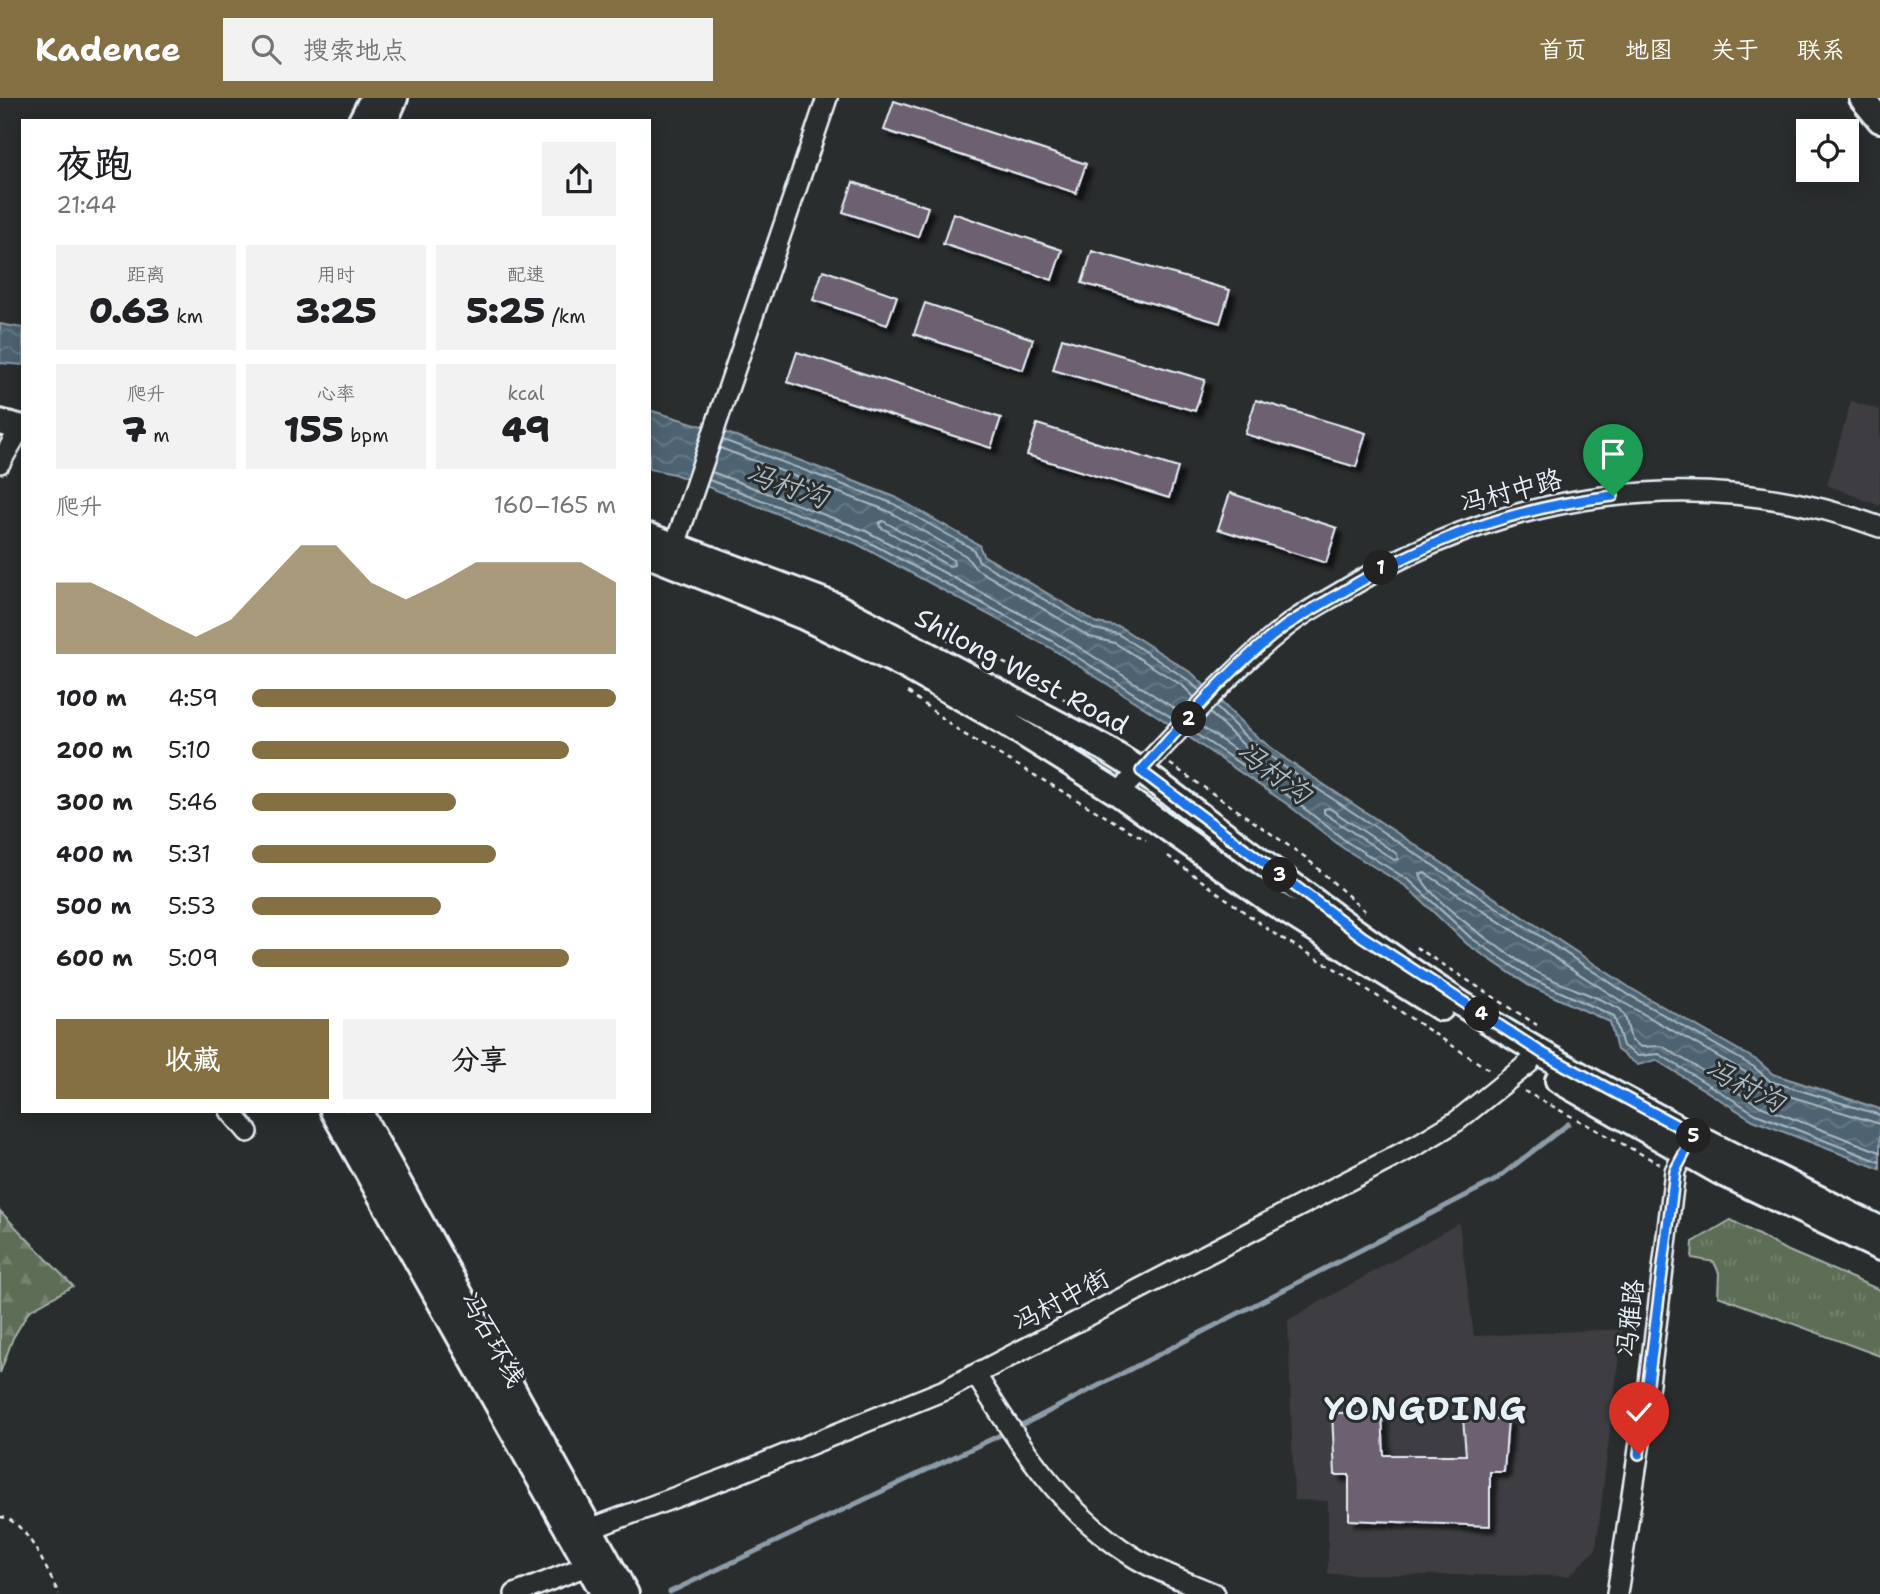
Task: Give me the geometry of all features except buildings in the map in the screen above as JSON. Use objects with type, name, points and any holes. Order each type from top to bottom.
[{"type":"main road","points":[[362,119],[373,98]]},
{"type":"main road","points":[[385,119],[395,98]]},
{"type":"main road","points":[[0,411],[17,422]]},
{"type":"main road","name":"Shilong West Road","points":[[651,538],[664,553],[905,666],[1006,723],[1118,793],[1266,898],[1529,1063],[1689,1144],[1880,1248]]},
{"type":"main road","name":"Shilong West Road","points":[[664,553],[834,605],[1141,771],[1363,937],[1542,1053],[1689,1144],[1880,1229]]},
{"type":"main road","name":"冯石环线","points":[[334,1113],[604,1594]]},
{"type":"main road","name":"冯石环线","points":[[360,1113],[626,1594]]},
{"type":"street","points":[[664,553],[687,509],[827,98]]},
{"type":"street","points":[[0,463],[17,422]]},
{"type":"street","name":"冯村中路","points":[[1118,793],[1171,739],[1219,684],[1285,627],[1379,569],[1449,535],[1505,517],[1571,501],[1676,493],[1744,495],[1790,500],[1834,510],[1880,527]]},
{"type":"street","name":"冯村中街","points":[[590,1529],[730,1477],[976,1375],[1417,1145],[1457,1121],[1529,1063]]},
{"type":"street","points":[[232,1113],[248,1132]]},
{"type":"street","name":"冯雅路","points":[[1617,1594],[1649,1383],[1665,1234],[1675,1171],[1689,1144]]},
{"type":"street","points":[[976,1375],[1022,1447],[1069,1504],[1133,1556],[1215,1594]]},
{"type":"street","points":[[515,1594],[589,1565]]},
{"type":"path","points":[[0,1517],[7,1517],[26,1534],[59,1594]]},
{"type":"shaded area","points":[[1851,401],[1880,410],[1880,506],[1827,485]]},
{"type":"shaded area","points":[[1459,1223],[1474,1336],[1622,1329],[1596,1549],[1569,1576],[1328,1574],[1328,1501],[1294,1500],[1288,1320]]},
{"type":"green space","points":[[0,1211],[73,1286],[29,1311],[13,1338],[0,1373]]},
{"type":"green space","points":[[1731,1220],[1784,1249],[1880,1290],[1880,1356],[1718,1296],[1719,1273],[1714,1262],[1692,1258],[1693,1242]]},
{"type":"water","points":[[0,324],[21,328],[21,365],[0,363]]},
{"type":"water","name":"冯村沟","points":[[651,411],[736,436],[895,497],[979,545],[983,555],[1097,623],[1120,627],[1193,674],[1251,732],[1287,760],[1632,989],[1758,1061],[1773,1074],[1880,1109],[1880,1169],[1753,1120],[1656,1060],[1638,1065],[1617,1050],[1610,1022],[1528,985],[1467,944],[1407,887],[1343,848],[1287,804],[1159,717],[1049,647],[857,544],[674,474],[651,469]]},
{"type":"waterway","points":[[670,1592],[1036,1418],[1494,1181],[1568,1124]]},
{"type":"district","name":"YONGDING","points":[[1426,1408]]},
{"type":"route","points":[[1613,496],[1571,501],[1505,517],[1449,535],[1379,569],[1285,627],[1219,684],[1141,771],[1363,937],[1542,1053],[1694,1135],[1675,1171],[1639,1454]]}]
